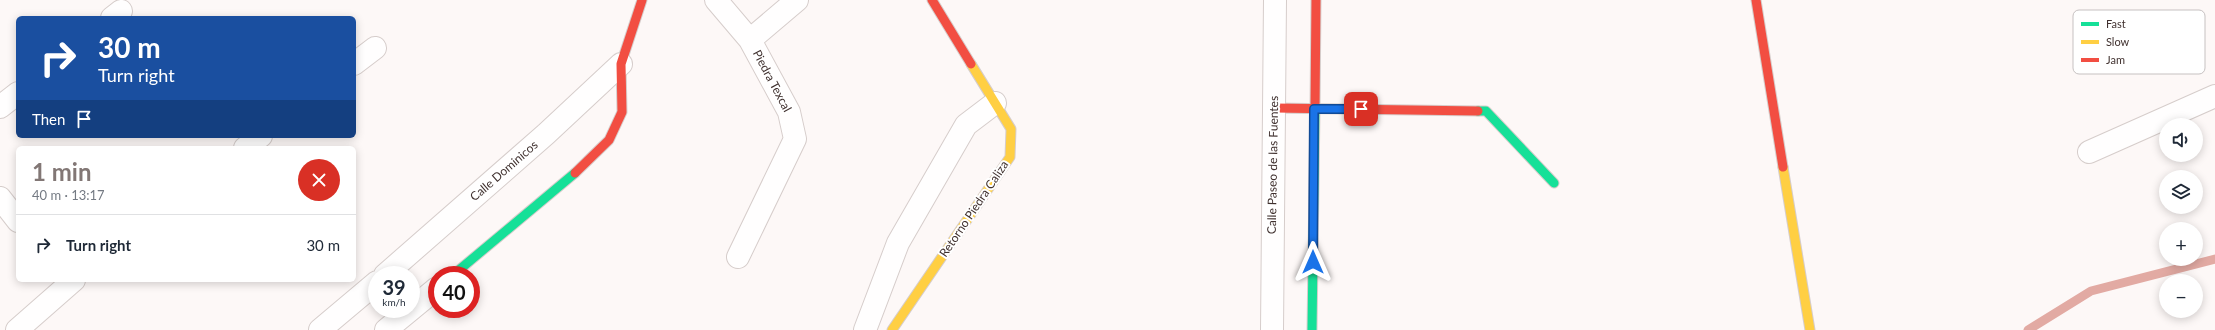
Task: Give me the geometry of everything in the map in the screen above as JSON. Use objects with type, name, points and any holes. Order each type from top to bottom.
[{"type":"street","name":"Calle Dominicos","points":[[464,266],[566,182],[609,140],[622,112],[621,64],[642,0]]},
{"type":"street","name":"Piedra Texcal","points":[[716,0],[750,40],[789,112],[795,139],[738,257]]},
{"type":"street","points":[[750,40],[797,0]]},
{"type":"street","name":"Retorno Piedra Caliza","points":[[892,330],[1010,157],[1011,129],[932,0]]},
{"type":"street","name":"Calle Paseo de las Fuentes","points":[[1272,330],[1275,0]]},
{"type":"street","points":[[1312,330],[1316,0]]},
{"type":"street","points":[[1756,0],[1810,330]]},
{"type":"street","points":[[356,62],[375,48]]},
{"type":"street","name":"Calle Dominicos","points":[[395,266],[546,134],[621,64]]},
{"type":"street","points":[[0,107],[16,95]]},
{"type":"street","points":[[2088,152],[2215,96]]},
{"type":"street","points":[[865,330],[898,242],[966,125],[995,103]]},
{"type":"street","points":[[1274,108],[1486,110],[1554,183]]},
{"type":"street","points":[[248,146],[258,138]]},
{"type":"street","points":[[0,198],[16,218]]},
{"type":"street","points":[[17,330],[68,282]]},
{"type":"street","points":[[320,330],[368,290]]},
{"type":"street","points":[[386,330],[428,295]]},
{"type":"waterway","points":[[2028,330],[2091,291],[2215,259]]},
{"type":"traffic: fast","points":[[1312,330],[1315,109]]},
{"type":"traffic: fast","points":[[1478,111],[1486,111],[1554,183]]},
{"type":"traffic: fast","points":[[464,266],[575,173]]},
{"type":"traffic: slow","points":[[892,330],[1010,157],[1011,129],[971,64]]},
{"type":"traffic: slow","points":[[1783,167],[1810,330]]},
{"type":"traffic: jam","points":[[575,173],[609,140],[622,112],[621,64],[642,0]]},
{"type":"traffic: jam","points":[[932,0],[971,64]]},
{"type":"traffic: jam","points":[[1315,109],[1316,0]]},
{"type":"traffic: jam","points":[[1756,0],[1783,167]]},
{"type":"traffic: jam","points":[[1275,108],[1478,111]]},
{"type":"route","points":[[1313,262],[1314,109],[1361,109]]}]
